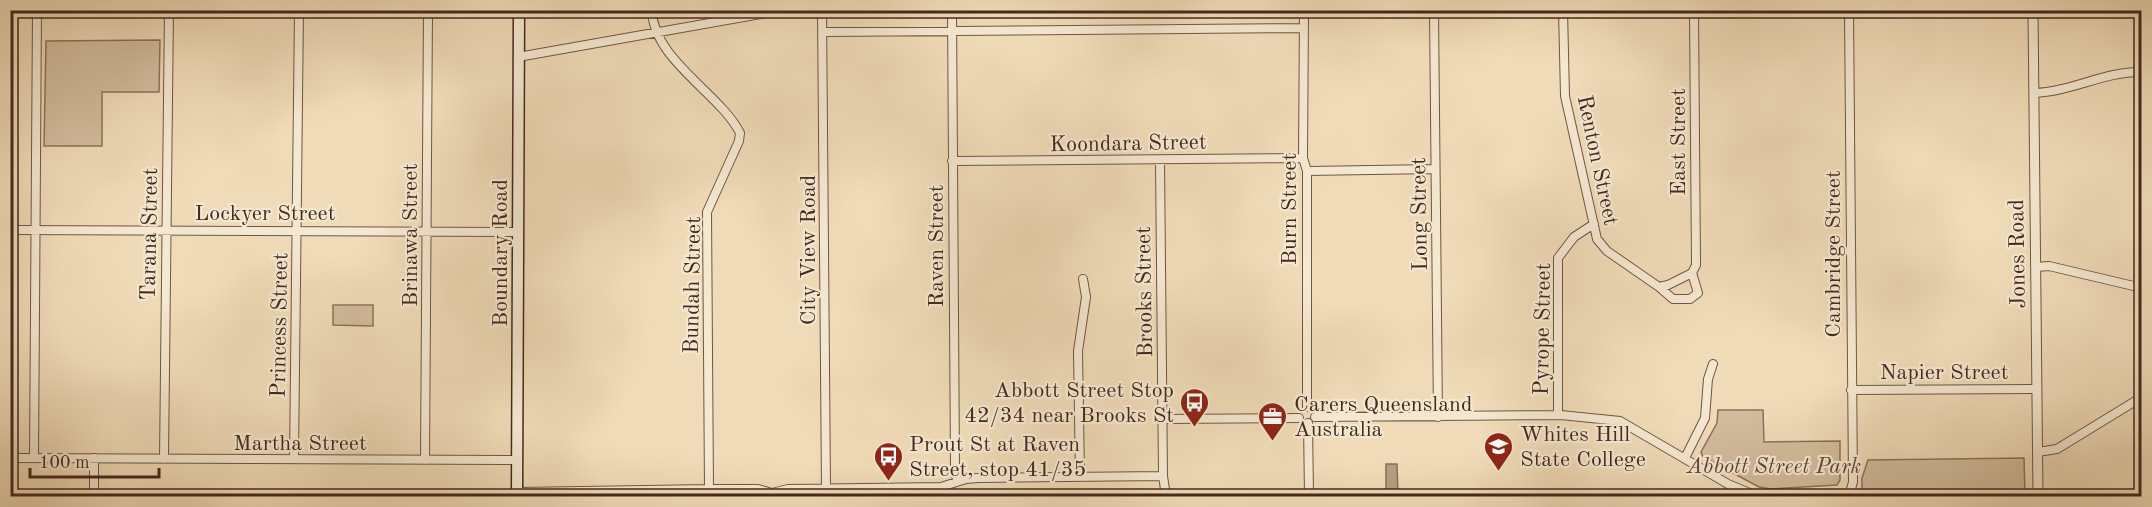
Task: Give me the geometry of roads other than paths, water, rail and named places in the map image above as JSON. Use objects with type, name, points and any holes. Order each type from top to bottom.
[{"type":"main road","name":"Boundary Road","points":[[517,494],[519,10]]},
{"type":"street","points":[[34,458],[37,10]]},
{"type":"street","name":"Tarana Street","points":[[164,459],[169,10]]},
{"type":"street","name":"Princess Street","points":[[294,459],[299,10]]},
{"type":"street","name":"Brinawa Street","points":[[425,460],[428,10]]},
{"type":"street","name":"Bundah Street","points":[[652,10],[658,33],[666,49],[740,133],[740,141],[707,212],[709,489]]},
{"type":"street","points":[[518,57],[783,10]]},
{"type":"street","name":"City View Road","points":[[822,10],[826,488]]},
{"type":"street","name":"Raven Street","points":[[952,10],[957,482]]},
{"type":"street","name":"Burn Street","points":[[1304,10],[1307,407]]},
{"type":"street","name":"Long Street","points":[[1434,10],[1438,417]]},
{"type":"street","name":"Renton Street","points":[[1563,10],[1565,96],[1597,239],[1607,251],[1659,286],[1673,299],[1690,299],[1698,293],[1692,273]]},
{"type":"street","name":"East Street","points":[[1692,273],[1696,265],[1694,10]]},
{"type":"street","name":"Cambridge Street","points":[[1849,10],[1853,482],[1849,496]]},
{"type":"street","name":"Jones Road","points":[[2033,10],[2038,496]]},
{"type":"street","points":[[823,32],[1304,28]]},
{"type":"street","points":[[2034,93],[2057,93],[2114,75],[2142,72]]},
{"type":"street","name":"Koondara Street","points":[[952,161],[1304,158]]},
{"type":"street","name":"Brooks Street","points":[[1160,160],[1163,476],[1166,496]]},
{"type":"street","points":[[1307,171],[1435,169]]},
{"type":"street","name":"Pyrope Street","points":[[1558,415],[1558,258],[1574,237],[1594,224]]},
{"type":"street","name":"Lockyer Street","points":[[10,230],[519,232]]},
{"type":"street","points":[[2036,267],[2049,267],[2142,288]]},
{"type":"street","points":[[1659,286],[1668,285],[1692,273]]},
{"type":"street","points":[[1080,477],[1078,351],[1086,297],[1083,279]]},
{"type":"street","points":[[1685,458],[1705,418],[1707,379],[1713,364]]},
{"type":"street","name":"Napier Street","points":[[1851,390],[2037,389]]},
{"type":"street","points":[[2038,452],[2057,449],[2142,396]]},
{"type":"street","points":[[1299,418],[1300,410],[1307,407],[1312,409],[1315,417]]},
{"type":"street","points":[[1308,423],[1315,417],[1558,415],[1620,421],[1741,491],[1757,496]]},
{"type":"street","points":[[1162,419],[1299,418],[1308,423]]},
{"type":"street","points":[[1308,423],[1309,496]]},
{"type":"street","name":"Martha Street","points":[[10,458],[518,460]]},
{"type":"street","points":[[94,458],[94,496]]},
{"type":"street","points":[[517,494],[759,489],[772,495],[788,489],[826,488],[902,492],[941,488],[978,478],[1163,476]]},
{"type":"place","name":"Abbott Street Stop 42/34 near Brooks St","points":[[1195,428]]},
{"type":"place","name":"Carers Queensland Australia","points":[[1273,442]]},
{"type":"place","name":"Whites Hill State College","points":[[1499,472]]},
{"type":"place","name":"Prout St at Raven Street, stop 41/35","points":[[888,482]]},
{"type":"park label","name":"Abbott Street Park","points":[[1774,465]]}]
